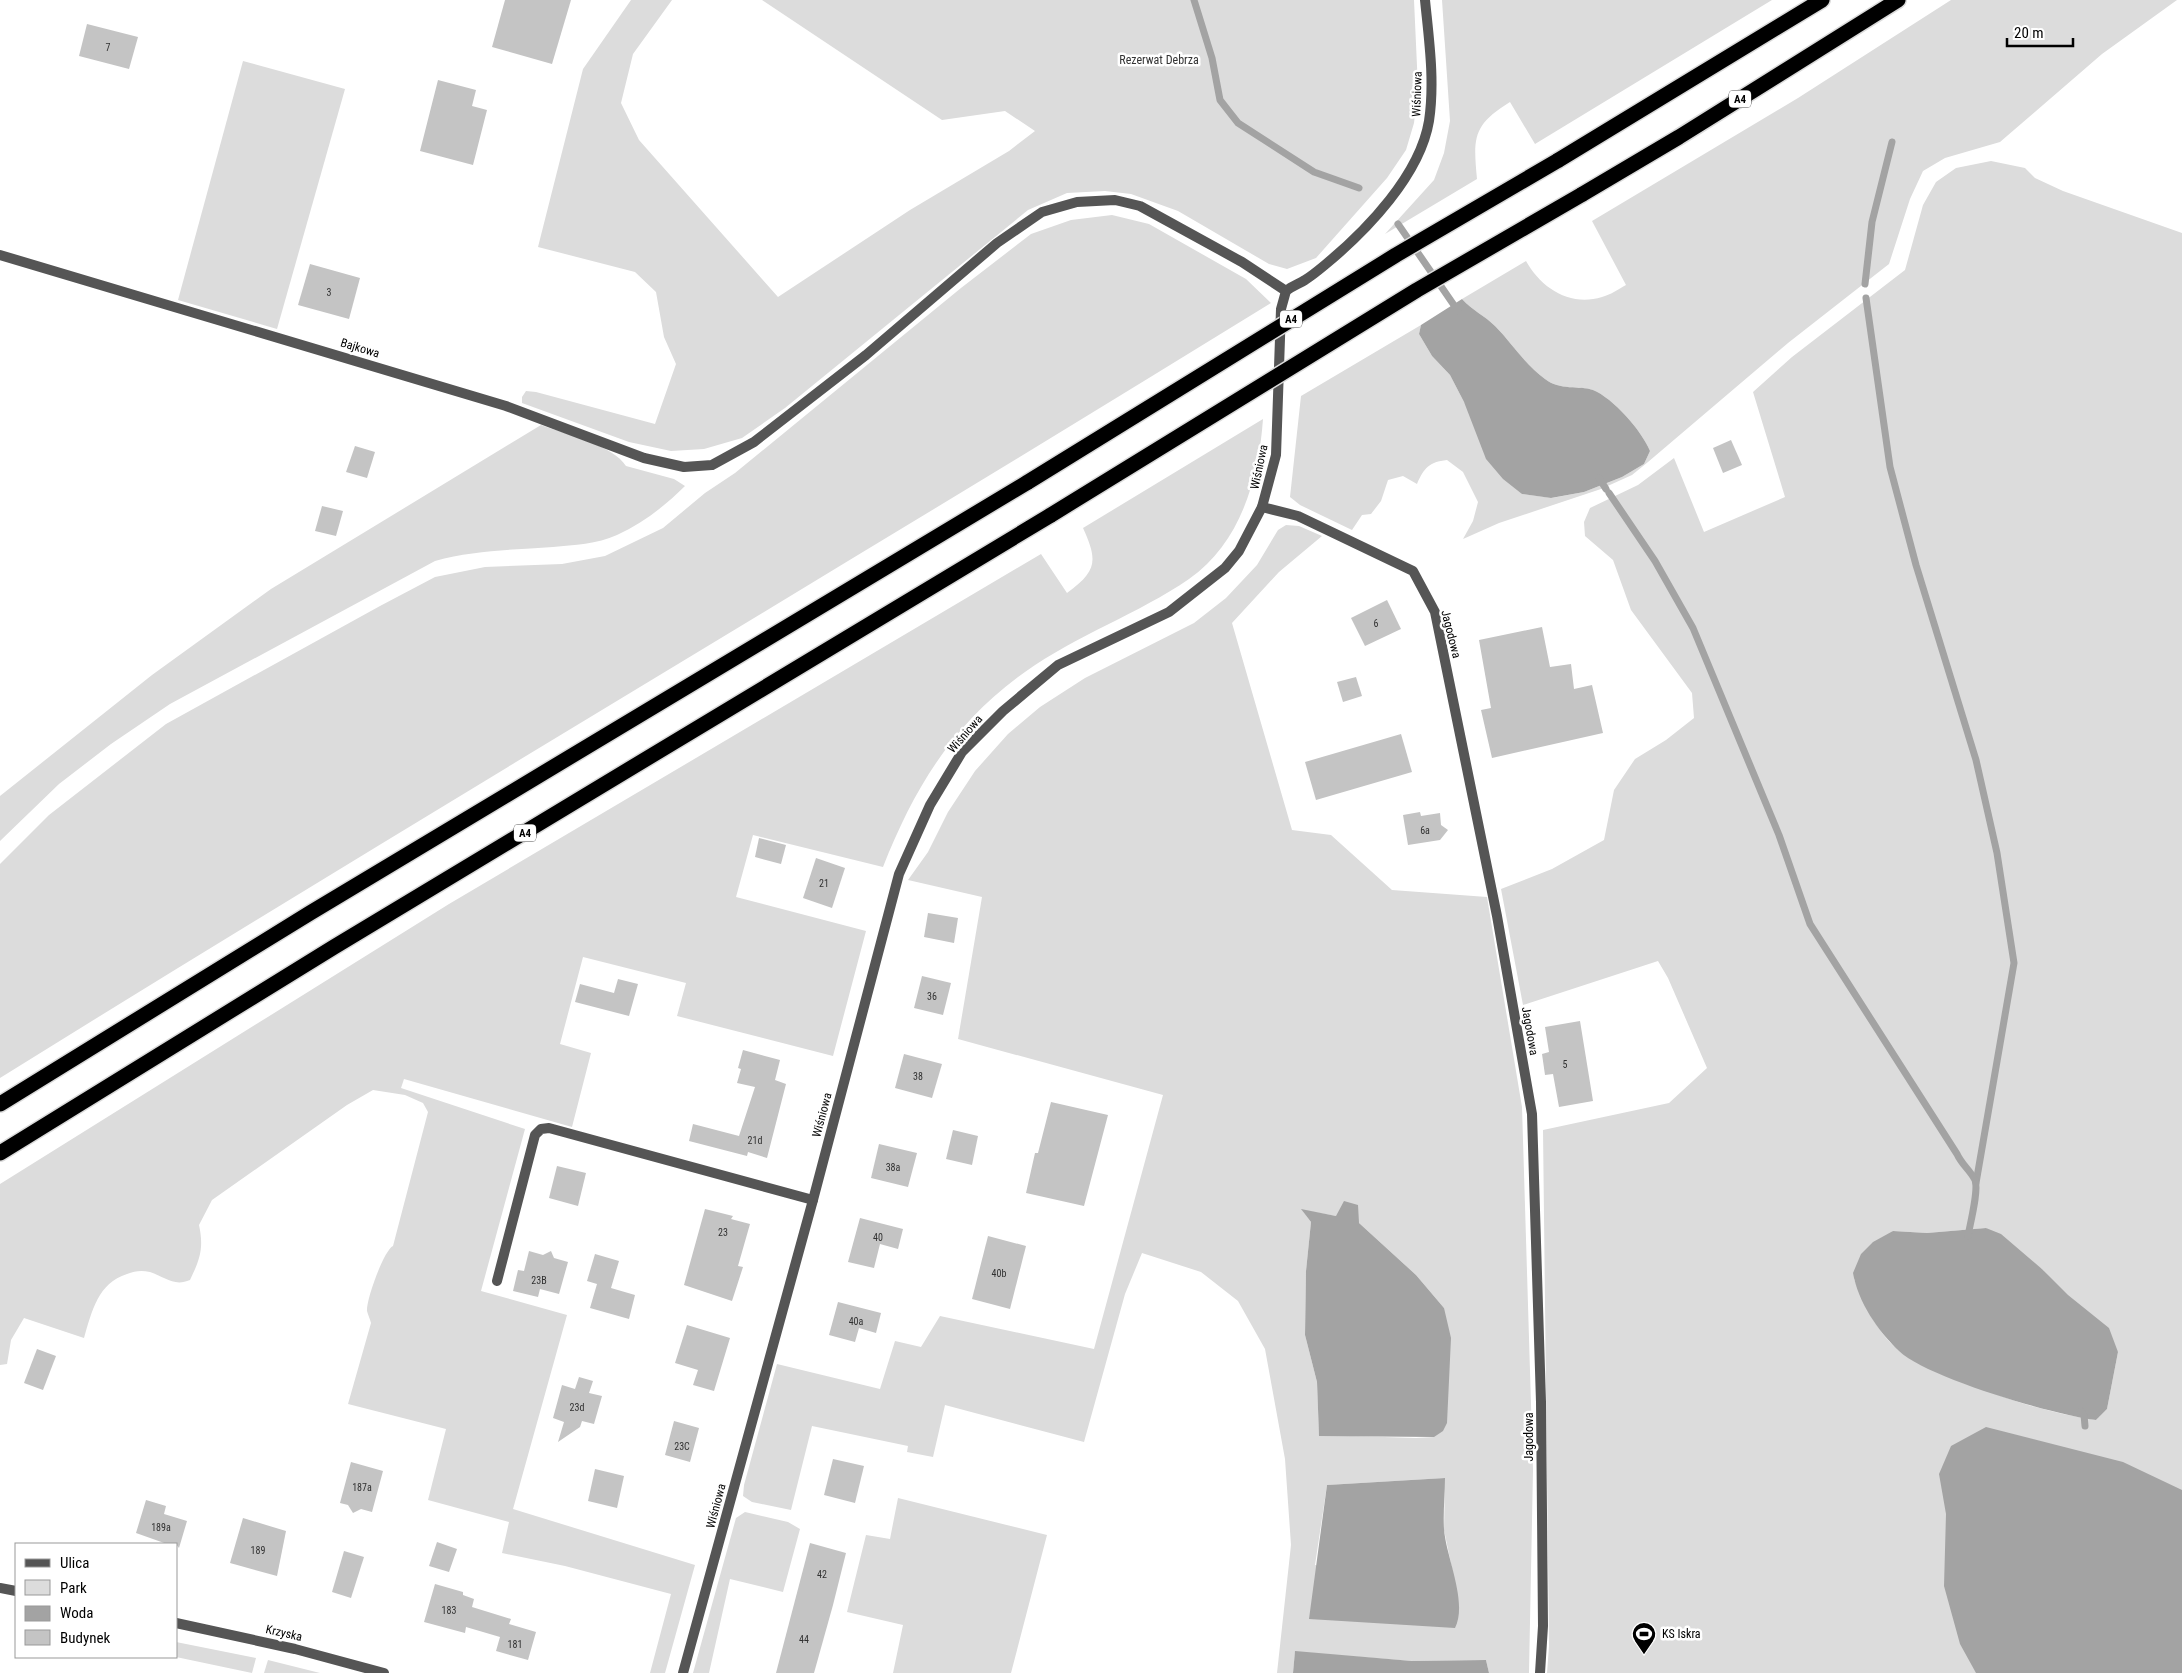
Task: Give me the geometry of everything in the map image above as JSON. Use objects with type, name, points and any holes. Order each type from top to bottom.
[{"type":"highway","name":"A4","points":[[0,1104],[310,913],[1028,482],[1387,260],[1557,161],[1822,0]]},
{"type":"highway","name":"A4","points":[[0,1152],[334,948],[1052,515],[1417,290],[1679,137],[1898,0]]},
{"type":"street","name":"Wiśniowa","points":[[683,1673],[813,1200],[899,874],[930,805],[962,752],[1003,711],[1058,665],[1169,612],[1225,568],[1240,551],[1262,507],[1276,455],[1281,309],[1286,291],[1304,281],[1343,249],[1391,198],[1411,170],[1422,147],[1429,122],[1432,83],[1426,0]]},
{"type":"street","name":"Bajkowa","points":[[0,255],[506,406],[644,458],[684,467],[712,465],[762,436],[866,355],[997,243],[1042,212],[1077,202],[1115,200],[1140,206],[1217,248],[1286,291]]},
{"type":"street","name":"Jagodowa","points":[[1262,507],[1298,516],[1413,571],[1435,612],[1498,916],[1532,1114],[1541,1402],[1543,1626],[1540,1673]]},
{"type":"street","points":[[497,1281],[535,1135],[541,1129],[549,1128],[813,1200]]},
{"type":"street","points":[[0,1588],[15,1591]]},
{"type":"street","name":"Krzyska","points":[[178,1623],[295,1649],[384,1673]]},
{"type":"green space","name":"Rezerwat Debrza","points":[[631,0],[672,0],[633,54],[621,103],[639,140],[778,297],[910,210],[1009,151],[1035,131],[1005,111],[942,120],[762,0],[1414,0],[1418,88],[1414,123],[1406,150],[1387,178],[1316,258],[1287,269],[1269,264],[1178,211],[1131,194],[1105,191],[1067,193],[1028,210],[785,408],[742,438],[704,449],[671,451],[629,442],[522,403],[522,397],[526,391],[536,392],[655,424],[676,364],[664,337],[656,292],[635,272],[538,247],[583,69]]},
{"type":"green space","points":[[1442,0],[1772,0],[1535,144],[1510,102],[1489,118],[1482,125],[1478,133],[1475,152],[1477,179],[1385,234],[1434,180],[1444,153],[1450,121]]},
{"type":"green space","points":[[1951,0],[2177,0],[2102,54],[2000,142],[1945,158],[1923,171],[1910,199],[1889,264],[1788,343],[1632,475],[1601,489],[1499,523],[1463,539],[1473,521],[1478,502],[1463,472],[1447,460],[1431,464],[1422,474],[1417,484],[1403,476],[1388,480],[1381,501],[1371,514],[1362,515],[1352,530],[1300,505],[1290,497],[1301,396],[1421,325],[1419,334],[1432,356],[1450,375],[1464,402],[1522,494],[1552,498],[1584,492],[1622,477],[1644,464],[1650,451],[1641,434],[1618,408],[1593,390],[1557,385],[1545,379],[1525,361],[1495,326],[1462,299],[1526,261],[1532,271],[1548,287],[1568,297],[1590,299],[1602,297],[1626,285],[1592,221],[1798,98]]},
{"type":"green space","points":[[243,61],[345,89],[277,329],[178,300]]},
{"type":"green space","points":[[1991,161],[2025,168],[2035,178],[2063,191],[2182,233],[2182,1673],[1547,1673],[1549,1646],[1543,1130],[1669,1103],[1707,1068],[1668,978],[1658,961],[1523,1005],[1501,889],[1552,869],[1604,840],[1614,790],[1635,759],[1666,740],[1694,718],[1692,693],[1631,610],[1613,560],[1585,536],[1584,522],[1590,508],[1638,485],[1674,458],[1704,532],[1785,497],[1753,392],[1792,357],[1905,270],[1923,205],[1936,182],[1956,168]],"holes":[[[1986,1228],[2042,1269],[2118,1352],[2107,1409],[2096,1420],[2052,1412],[2009,1399],[1966,1383],[1904,1354],[1883,1335],[1867,1308],[1854,1279],[1893,1231],[1927,1233]]]},
{"type":"green space","points":[[1112,215],[1149,224],[1246,279],[1271,303],[0,1078],[0,864],[49,815],[166,724],[435,577],[485,567],[562,564],[605,556],[663,528],[705,493],[735,473],[961,288],[1031,234],[1071,220]]},
{"type":"green space","points":[[1263,419],[1261,441],[1252,486],[1234,528],[1222,547],[1207,564],[1189,579],[1169,592],[1045,659],[1000,691],[977,712],[939,759],[923,784],[908,810],[883,867],[753,835],[736,897],[866,931],[833,1056],[677,1016],[686,983],[583,957],[560,1044],[591,1053],[572,1127],[404,1079],[401,1088],[525,1129],[481,1291],[567,1315],[513,1509],[695,1565],[665,1673],[650,1673],[671,1594],[565,1566],[502,1553],[509,1522],[428,1500],[446,1429],[348,1404],[371,1323],[367,1311],[369,1297],[385,1256],[393,1246],[428,1112],[423,1103],[405,1095],[373,1090],[347,1105],[212,1200],[199,1225],[201,1247],[190,1280],[174,1282],[150,1272],[141,1271],[117,1278],[103,1291],[93,1308],[84,1338],[24,1318],[11,1340],[7,1364],[0,1365],[0,1184],[449,904],[1041,554],[1067,593],[1084,578],[1092,565],[1091,549],[1083,528]]},
{"type":"green space","points":[[541,425],[600,446],[611,452],[626,466],[674,479],[685,486],[662,507],[645,519],[617,535],[602,540],[569,546],[479,553],[435,561],[170,704],[111,744],[59,784],[0,841],[0,796],[152,675],[271,589]]},
{"type":"green space","points":[[1286,525],[1299,526],[1322,536],[1279,572],[1232,623],[1292,830],[1331,835],[1392,890],[1487,897],[1522,1107],[1533,1470],[1529,1673],[1489,1673],[1486,1660],[1412,1661],[1295,1652],[1293,1673],[1277,1673],[1291,1545],[1285,1459],[1265,1349],[1238,1301],[1201,1272],[1142,1253],[1125,1294],[1084,1442],[945,1405],[933,1457],[907,1452],[908,1446],[812,1426],[791,1510],[752,1502],[743,1496],[744,1485],[777,1364],[880,1389],[895,1341],[921,1347],[940,1316],[1094,1349],[1163,1095],[958,1039],[982,897],[908,880],[928,852],[948,812],[975,771],[1008,734],[1040,707],[1085,678],[1194,623],[1226,598],[1257,565],[1278,530]],"holes":[[[1302,1210],[1336,1216],[1359,1223],[1416,1275],[1444,1308],[1434,1437],[1319,1435],[1317,1382],[1305,1335],[1306,1271],[1311,1222]],[[1445,1478],[1444,1530],[1455,1583],[1315,1565],[1327,1485]]]},
{"type":"green space","points":[[898,1498],[1047,1535],[1011,1673],[893,1673],[903,1625],[847,1612],[866,1535],[890,1539]]},
{"type":"green space","points":[[745,1512],[788,1522],[800,1529],[783,1592],[730,1579],[709,1673],[693,1673],[736,1518]]},
{"type":"green space","points":[[178,1642],[256,1658],[252,1673],[178,1657]]},
{"type":"green space","points":[[268,1660],[320,1673],[264,1673]]},
{"type":"water","points":[[1462,299],[1495,326],[1525,361],[1545,379],[1557,385],[1593,390],[1618,408],[1641,434],[1650,451],[1644,464],[1622,477],[1584,492],[1551,498],[1522,494],[1503,479],[1486,459],[1464,402],[1450,375],[1432,356],[1419,334],[1421,325]]},
{"type":"water","points":[[1344,1201],[1358,1205],[1359,1223],[1416,1275],[1444,1308],[1451,1338],[1447,1423],[1443,1431],[1434,1437],[1319,1436],[1317,1382],[1305,1335],[1306,1271],[1311,1222],[1301,1209],[1336,1216]]},
{"type":"water","points":[[1986,1228],[2001,1234],[2042,1269],[2068,1295],[2109,1328],[2118,1352],[2107,1409],[2096,1420],[2052,1411],[1993,1394],[1914,1362],[1899,1351],[1884,1334],[1864,1305],[1853,1273],[1861,1254],[1873,1242],[1893,1231],[1927,1233]]},
{"type":"water","points":[[1986,1427],[2123,1462],[2182,1490],[2182,1673],[1976,1673],[1960,1644],[1944,1586],[1946,1514],[1939,1474],[1951,1446]]},
{"type":"water","points":[[1445,1478],[1444,1529],[1458,1593],[1459,1606],[1455,1628],[1309,1619],[1327,1485]]},
{"type":"water","points":[[1295,1651],[1412,1661],[1486,1660],[1489,1673],[1293,1673]]},
{"type":"building","points":[[505,0],[571,0],[552,64],[492,47]]},
{"type":"building","points":[[87,24],[138,37],[129,69],[79,56]]},
{"type":"building","points":[[438,80],[476,90],[472,106],[487,110],[473,165],[420,151]]},
{"type":"building","points":[[310,264],[360,278],[349,319],[298,305]]},
{"type":"building","points":[[1731,440],[1742,465],[1723,473],[1713,448]]},
{"type":"building","points":[[355,446],[375,452],[367,478],[346,472]]},
{"type":"building","points":[[322,506],[343,511],[336,536],[315,531]]},
{"type":"building","points":[[1387,600],[1401,629],[1365,646],[1351,618]]},
{"type":"building","points":[[1542,627],[1550,667],[1571,664],[1574,689],[1592,685],[1603,733],[1492,758],[1481,710],[1491,708],[1479,640]]},
{"type":"building","points":[[1356,677],[1362,696],[1343,702],[1337,682]]},
{"type":"building","points":[[1401,734],[1412,772],[1316,800],[1305,762]]},
{"type":"building","points":[[1420,812],[1421,816],[1440,813],[1441,825],[1448,830],[1440,840],[1408,845],[1403,815]]},
{"type":"building","points":[[759,838],[786,845],[781,864],[755,857]]},
{"type":"building","points":[[816,858],[845,868],[832,908],[803,898]]},
{"type":"building","points":[[928,913],[958,918],[954,943],[924,937]]},
{"type":"building","points":[[922,976],[951,983],[943,1015],[914,1008]]},
{"type":"building","points":[[618,979],[638,984],[629,1016],[575,1002],[580,984],[614,993]]},
{"type":"building","points":[[1580,1021],[1593,1101],[1559,1107],[1553,1074],[1545,1075],[1542,1054],[1549,1052],[1545,1027]]},
{"type":"building","points":[[743,1050],[780,1060],[775,1080],[786,1084],[767,1158],[748,1152],[747,1156],[689,1141],[693,1124],[739,1136],[755,1087],[737,1083],[741,1069],[738,1068]]},
{"type":"building","points":[[904,1054],[942,1064],[932,1098],[895,1088]]},
{"type":"building","points":[[1051,1102],[1108,1115],[1084,1206],[1026,1193],[1035,1153],[1038,1153]]},
{"type":"building","points":[[953,1130],[978,1136],[972,1165],[946,1159]]},
{"type":"building","points":[[879,1144],[917,1153],[908,1187],[871,1178]]},
{"type":"building","points":[[557,1166],[586,1173],[578,1206],[549,1198]]},
{"type":"building","points":[[705,1209],[733,1216],[731,1219],[750,1224],[738,1266],[743,1267],[732,1301],[684,1285]]},
{"type":"building","points":[[860,1218],[903,1229],[898,1249],[880,1244],[874,1268],[848,1262]]},
{"type":"building","points":[[988,1236],[1026,1246],[1010,1309],[972,1299]]},
{"type":"building","points":[[529,1251],[543,1255],[551,1251],[554,1258],[568,1262],[559,1294],[540,1289],[538,1297],[513,1291],[518,1270],[524,1271]]},
{"type":"building","points":[[595,1254],[619,1261],[611,1288],[635,1295],[629,1319],[590,1308],[597,1284],[587,1281]]},
{"type":"building","points":[[838,1302],[881,1313],[876,1333],[859,1328],[855,1342],[829,1335]]},
{"type":"building","points":[[687,1325],[730,1338],[714,1391],[693,1385],[698,1370],[675,1363]]},
{"type":"building","points":[[37,1349],[56,1356],[43,1390],[24,1383]]},
{"type":"building","points":[[579,1377],[593,1381],[589,1393],[602,1396],[594,1424],[582,1421],[580,1427],[558,1442],[564,1422],[553,1418],[562,1385],[575,1389]]},
{"type":"building","points":[[674,1421],[699,1428],[690,1462],[665,1455]]},
{"type":"building","points":[[833,1459],[864,1466],[855,1503],[824,1495]]},
{"type":"building","points":[[351,1462],[383,1471],[372,1512],[361,1509],[353,1513],[348,1505],[340,1503]]},
{"type":"building","points":[[595,1469],[624,1476],[617,1508],[588,1501]]},
{"type":"building","points":[[146,1500],[166,1506],[164,1514],[187,1521],[179,1548],[178,1543],[164,1543],[136,1533]]},
{"type":"building","points":[[243,1518],[286,1531],[277,1576],[230,1563]]},
{"type":"building","points":[[437,1542],[457,1549],[449,1572],[429,1566]]},
{"type":"building","points":[[810,1543],[846,1553],[833,1605],[814,1673],[776,1673]]},
{"type":"building","points":[[344,1551],[364,1557],[351,1598],[332,1592]]},
{"type":"building","points":[[435,1584],[463,1592],[463,1595],[474,1599],[472,1607],[511,1619],[509,1624],[536,1632],[528,1660],[496,1651],[500,1637],[466,1627],[465,1633],[424,1622]]},
{"type":"waterway","points":[[1194,0],[1212,58],[1220,100],[1238,123],[1314,172],[1359,188]]},
{"type":"waterway","points":[[1865,284],[1872,222],[1892,142]]},
{"type":"waterway","points":[[1398,224],[1458,311]]},
{"type":"waterway","points":[[1866,298],[1890,467],[1916,565],[1976,760],[1997,853],[2014,963],[1976,1183]]},
{"type":"waterway","points":[[1599,478],[1606,489]]},
{"type":"waterway","points":[[1609,493],[1655,561],[1693,628],[1779,835],[1810,924],[1959,1158],[1975,1180],[1975,1199],[1968,1236]]},
{"type":"waterway","points":[[2081,1411],[2084,1415],[2085,1426]]},
{"type":"place","name":"KS Iskra","points":[[1644,1655]]}]
